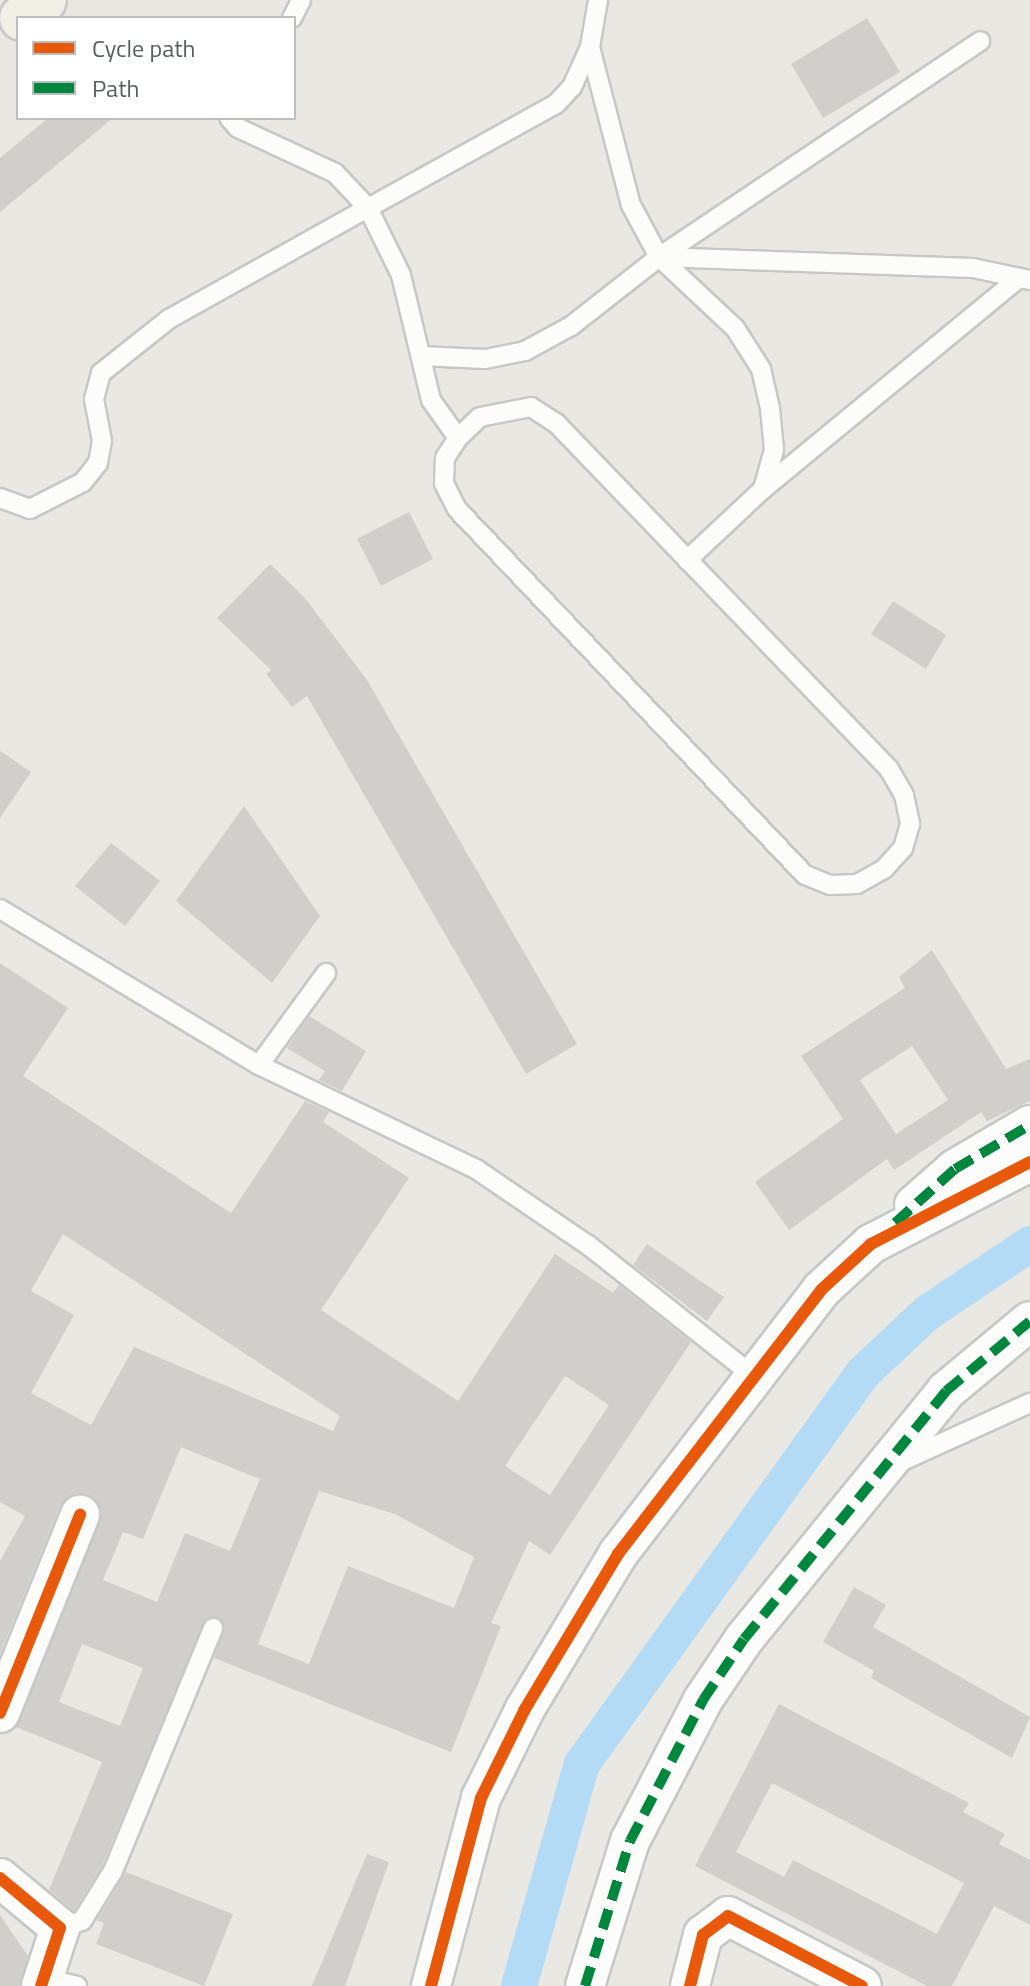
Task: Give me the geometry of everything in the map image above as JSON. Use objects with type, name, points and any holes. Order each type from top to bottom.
[{"type":"main road","points":[[25,16],[44,0]]},
{"type":"main road","points":[[0,36],[16,23]]},
{"type":"street","points":[[431,1986],[481,1798],[525,1709],[618,1554],[751,1374],[821,1290],[955,1169],[1030,1125]]},
{"type":"street","points":[[871,1244],[1030,1162]]},
{"type":"street","points":[[585,1986],[630,1841],[703,1700],[946,1391],[1030,1321]]},
{"type":"street","points":[[0,1713],[80,1515]]},
{"type":"street","points":[[0,1878],[60,1928],[53,1983]]},
{"type":"street","points":[[690,1986],[703,1935],[728,1916],[862,1986]]},
{"type":"lane","points":[[0,498],[30,509],[83,482],[98,463],[102,441],[94,399],[101,373],[169,319],[556,104],[572,87],[590,47],[598,0]]},
{"type":"lane","points":[[421,356],[485,359],[525,351],[571,326],[659,257],[980,41]]},
{"type":"lane","points":[[590,47],[631,205],[659,257],[735,328],[761,369],[774,450],[763,489]]},
{"type":"lane","points":[[231,120],[238,128],[335,173],[368,208],[401,275],[431,400],[458,438]]},
{"type":"lane","points":[[659,257],[973,268],[1024,279]]},
{"type":"lane","points":[[687,560],[763,489],[1024,279]]},
{"type":"lane","points":[[531,407],[556,423],[687,560],[889,769],[904,795],[910,824],[903,848],[884,869],[857,884],[830,885],[805,875],[457,509],[444,483],[445,458],[458,438],[480,417],[531,407]]},
{"type":"lane","points":[[0,909],[259,1065],[476,1169],[588,1245],[751,1374]]},
{"type":"lane","points":[[259,1065],[326,973]]},
{"type":"lane","points":[[878,1474],[1030,1403]]},
{"type":"lane","points":[[60,1928],[82,1921],[113,1871],[213,1628]]},
{"type":"building","points":[[867,18],[900,72],[823,118],[791,64]]},
{"type":"building","points":[[46,120],[111,120],[0,212],[0,158]]},
{"type":"building","points":[[409,512],[433,559],[381,586],[357,539]]},
{"type":"building","points":[[270,564],[305,598],[367,680],[577,1044],[526,1074],[307,696],[292,707],[266,674],[271,670],[217,618]]},
{"type":"building","points":[[893,601],[946,635],[926,669],[871,634]]},
{"type":"building","points":[[0,751],[31,772],[0,818]]},
{"type":"building","points":[[244,806],[320,916],[272,983],[176,901]]},
{"type":"building","points":[[111,843],[160,881],[125,926],[75,886]]},
{"type":"building","points":[[932,950],[1006,1069],[1030,1059],[1030,1101],[987,1121],[981,1112],[894,1170],[887,1159],[789,1230],[755,1182],[843,1119],[801,1056],[905,988],[899,977]],"holes":[[[912,1046],[948,1100],[896,1134],[860,1080]]]},
{"type":"building","points":[[0,963],[68,1008],[23,1076],[231,1213],[305,1101],[329,1112],[323,1122],[409,1178],[321,1310],[458,1401],[555,1254],[613,1293],[619,1285],[691,1342],[550,1555],[529,1541],[491,1623],[501,1626],[451,1752],[214,1658],[225,1626],[217,1617],[206,1618],[102,1866],[74,1911],[49,1890],[102,1762],[16,1727],[102,1513],[87,1494],[76,1493],[60,1506],[0,1654],[0,1561],[25,1516],[0,1502]],"holes":[[[63,1234],[340,1416],[333,1431],[134,1347],[91,1425],[31,1393],[74,1315],[31,1291]],[[565,1376],[609,1405],[550,1495],[505,1466]],[[181,1447],[260,1479],[230,1551],[185,1533],[157,1602],[103,1580],[123,1532],[143,1539]],[[319,1491],[395,1514],[474,1557],[454,1608],[348,1566],[309,1664],[258,1644]],[[82,1644],[143,1668],[120,1726],[59,1702]]]},
{"type":"building","points":[[309,1016],[366,1051],[342,1091],[319,1080],[325,1071],[287,1048]]},
{"type":"building","points":[[647,1244],[724,1297],[707,1321],[633,1265]]},
{"type":"building","points":[[854,1587],[886,1605],[873,1627],[1030,1717],[1012,1758],[871,1678],[874,1671],[823,1642]]},
{"type":"building","points":[[779,1704],[969,1803],[963,1812],[1005,1834],[999,1844],[1030,1860],[1030,1925],[994,1906],[952,1986],[927,1986],[695,1866]],"holes":[[[772,1783],[964,1883],[937,1934],[793,1860],[784,1877],[736,1852]]]},
{"type":"building","points":[[367,1854],[389,1862],[345,1986],[312,1986]]},
{"type":"building","points":[[126,1872],[233,1914],[204,1986],[96,1944],[104,1923],[97,1920]]},
{"type":"building","points":[[0,1915],[28,1956],[20,1986],[0,1986]]},
{"type":"waterway","points":[[519,1986],[582,1764],[863,1373],[927,1313],[1030,1244]]},
{"type":"marked path","points":[[895,1223],[955,1169],[1030,1125]]},
{"type":"marked path","points":[[585,1986],[630,1841],[703,1700],[744,1639],[946,1391],[1030,1321]]},
{"type":"cycle path","points":[[431,1986],[481,1798],[525,1709],[618,1554],[821,1290],[871,1244],[1030,1162]]},
{"type":"cycle path","points":[[0,1713],[80,1515]]},
{"type":"cycle path","points":[[0,1878],[60,1928],[41,1986]]},
{"type":"cycle path","points":[[690,1986],[703,1935],[728,1916],[862,1986]]}]
